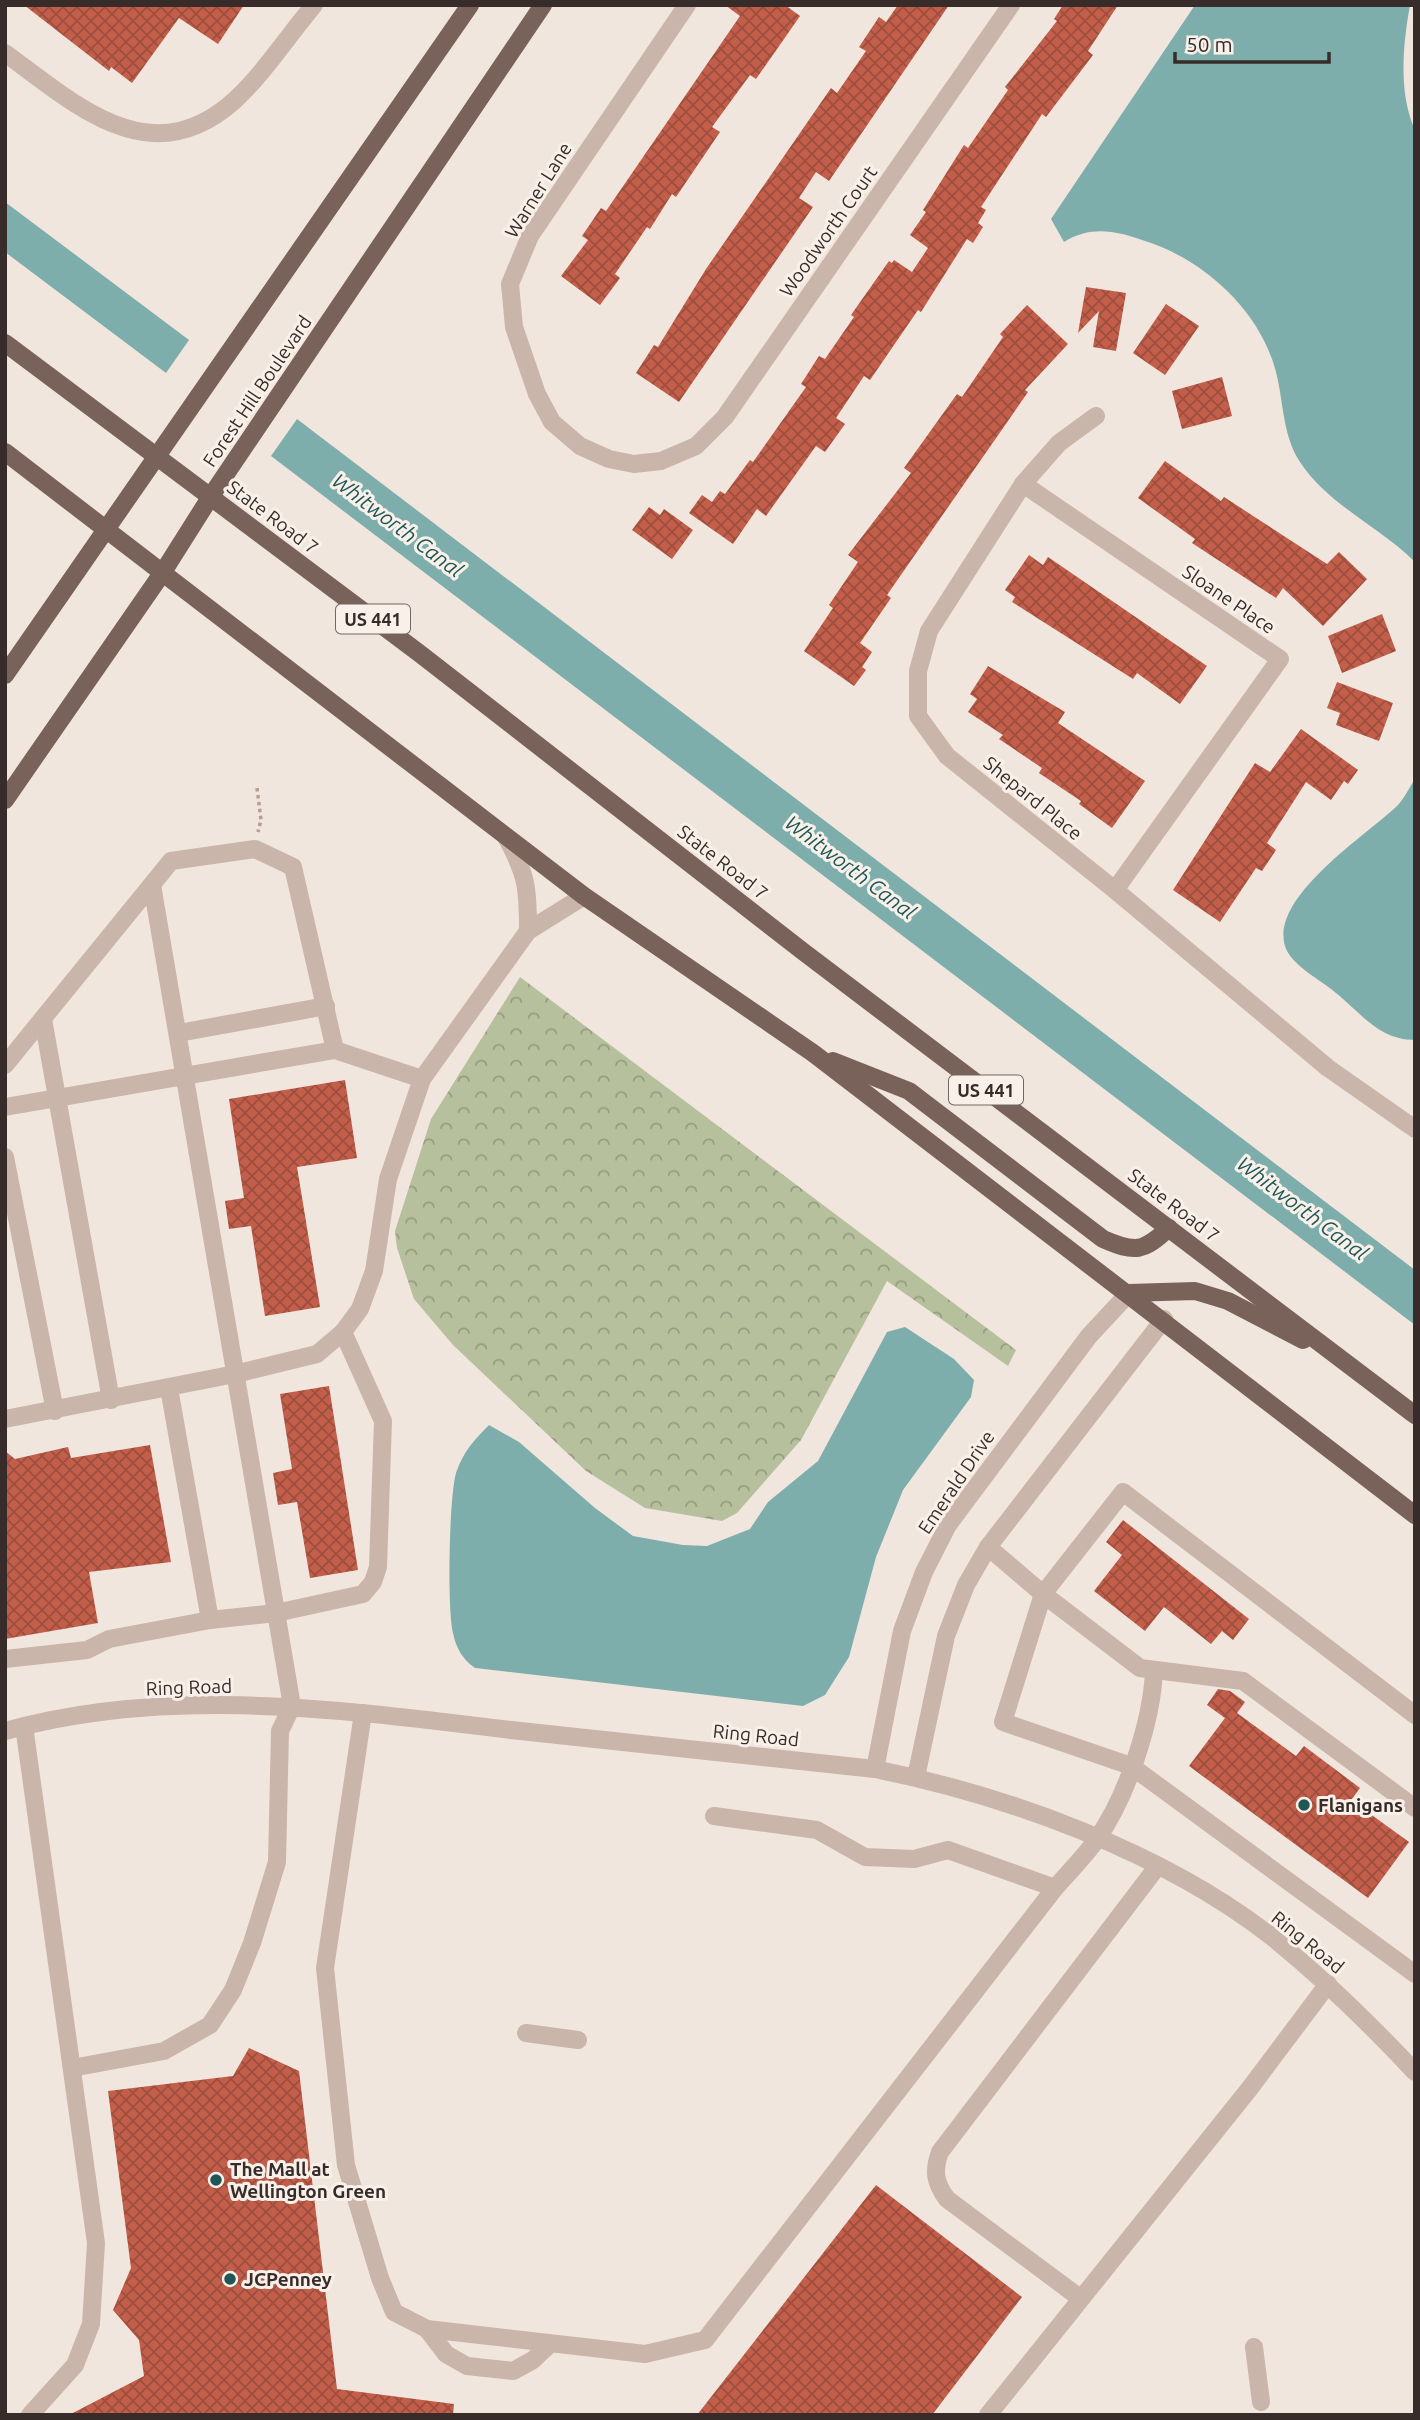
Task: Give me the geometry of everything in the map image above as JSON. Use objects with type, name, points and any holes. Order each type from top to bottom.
[{"type":"main road","points":[[5,675],[470,5]]},
{"type":"main road","name":"Forest Hill Boulevard","points":[[5,800],[163,572],[211,496],[543,5]]},
{"type":"main road","name":"State Road 7","points":[[5,342],[211,496],[1415,1415]]},
{"type":"main road","points":[[5,452],[584,896],[813,1053],[1164,1319],[1415,1515]]},
{"type":"main road","points":[[813,1053],[909,1091],[1103,1239],[1127,1249],[1149,1247],[1169,1228]]},
{"type":"main road","points":[[1129,1293],[1195,1291],[1228,1301],[1349,1365]]},
{"type":"street","points":[[5,53],[81,109],[123,130],[166,135],[204,123],[236,99],[313,5]]},
{"type":"street","name":"Warner Lane","points":[[661,461],[634,464],[609,459],[580,446],[552,422],[537,394],[514,327],[510,284],[530,236],[687,5]]},
{"type":"street","name":"Woodworth Court","points":[[661,461],[696,446],[724,417],[1011,5]]},
{"type":"street","name":"Shepard Place","points":[[1096,416],[1059,443],[1023,484],[929,631],[918,671],[918,716],[947,756],[1115,890],[1328,1068],[1415,1129]]},
{"type":"street","name":"Sloane Place","points":[[1023,484],[1280,659],[1115,890]]},
{"type":"street","points":[[506,837],[523,868],[528,887],[528,931]]},
{"type":"street","points":[[5,1065],[171,861],[255,849],[293,867],[335,1050]]},
{"type":"street","points":[[72,2068],[164,2051],[210,2025],[233,1990],[252,1943],[277,1861],[280,1731],[292,1706],[187,1076],[152,885]]},
{"type":"street","points":[[5,1419],[169,1388],[317,1354],[343,1332],[360,1309],[374,1270],[388,1179],[422,1079],[528,931],[584,896]]},
{"type":"street","points":[[179,1033],[326,1006]]},
{"type":"street","points":[[43,1019],[111,1399]]},
{"type":"street","points":[[5,1107],[335,1050],[422,1079]]},
{"type":"street","points":[[5,1157],[55,1411]]},
{"type":"street","name":"Emerald Drive","points":[[875,1769],[902,1631],[924,1572],[948,1525],[1089,1336],[1129,1293]]},
{"type":"street","points":[[916,1777],[946,1636],[966,1585],[988,1547],[1164,1319]]},
{"type":"street","points":[[5,1659],[87,1650],[109,1639],[210,1620],[276,1613],[363,1594],[373,1582],[378,1567],[383,1421],[343,1332]]},
{"type":"street","points":[[169,1388],[210,1620]]},
{"type":"street","points":[[1413,1968],[1131,1766],[1003,1722],[1043,1594],[1123,1492],[1415,1715]]},
{"type":"street","points":[[988,1547],[1043,1594],[1140,1668],[1243,1681],[1415,1808]]},
{"type":"street","points":[[363,1713],[325,1968],[345,2165],[380,2278],[394,2312],[427,2329],[645,2354],[705,2340],[1055,1888],[1098,1839],[1121,1794],[1131,1766],[1147,1716],[1154,1670]]},
{"type":"street","name":"Ring Road","points":[[5,1731],[66,1717],[187,1705],[292,1706],[875,1769],[916,1777],[1045,1816],[1157,1867],[1212,1898],[1270,1936],[1328,1984],[1415,2071]]},
{"type":"street","points":[[24,1726],[96,2242],[91,2324],[75,2365],[30,2415]]},
{"type":"street","points":[[714,1816],[817,1830],[865,1857],[914,1859],[948,1850],[1055,1888]]},
{"type":"street","points":[[1080,2298],[947,2199],[935,2177],[935,2164],[940,2152],[1157,1867]]},
{"type":"street","points":[[988,2415],[1250,2088],[1328,1984]]},
{"type":"street","points":[[526,2033],[578,2040]]},
{"type":"street","points":[[427,2329],[446,2354],[467,2366],[513,2371],[533,2360],[549,2345]]},
{"type":"street","points":[[1254,2347],[1261,2402]]},
{"type":"path","points":[[256,841],[261,820],[257,788]]},
{"type":"green space","points":[[520,977],[1016,1350],[1008,1366],[887,1281],[801,1440],[737,1513],[722,1521],[645,1508],[586,1471],[453,1345],[414,1299],[397,1248],[395,1231],[431,1119]]},
{"type":"water","points":[[1195,5],[1410,5],[1403,68],[1406,100],[1415,130],[1415,562],[1325,491],[1300,462],[1289,439],[1277,377],[1266,344],[1240,305],[1224,288],[1187,260],[1135,237],[1104,231],[1084,233],[1064,242],[1051,219]]},
{"type":"water","points":[[5,202],[189,340],[166,373],[5,252]]},
{"type":"water","name":"Whitworth Canal","points":[[297,419],[1415,1270],[1415,1325],[271,456]]},
{"type":"water","points":[[1415,779],[1415,1040],[1402,1039],[1379,1029],[1301,967],[1287,951],[1284,932],[1290,911],[1303,891],[1343,851],[1397,806]]},
{"type":"water","points":[[905,1327],[954,1359],[974,1380],[971,1397],[903,1490],[876,1557],[849,1657],[825,1695],[803,1706],[475,1668],[458,1649],[451,1620],[449,1578],[454,1486],[456,1473],[466,1453],[489,1425],[519,1442],[595,1508],[633,1536],[683,1545],[707,1546],[750,1529],[768,1502],[818,1461],[887,1332]]},
{"type":"building","points":[[24,5],[244,5],[218,44],[179,18],[132,83],[111,67],[109,71]]},
{"type":"building","points":[[725,5],[785,5],[800,16],[756,79],[750,75],[712,127],[720,132],[676,197],[672,194],[650,229],[647,227],[615,274],[620,278],[600,305],[561,276],[588,240],[582,236],[601,208],[606,211],[740,16]]},
{"type":"building","points":[[898,5],[949,5],[829,181],[816,172],[799,198],[813,207],[679,402],[636,373],[654,345],[658,347],[706,269],[831,88],[837,93],[866,51],[859,47],[879,17],[886,22]]},
{"type":"building","points":[[1063,5],[1118,5],[1088,51],[1093,55],[1046,117],[1042,114],[981,207],[986,210],[978,223],[983,227],[973,243],[967,239],[921,312],[918,310],[870,380],[864,376],[836,418],[845,424],[825,452],[816,446],[766,516],[757,509],[733,544],[689,513],[702,495],[712,502],[720,491],[725,494],[750,460],[753,462],[806,387],[801,384],[819,356],[825,359],[854,317],[851,315],[889,261],[892,263],[894,260],[912,272],[928,248],[910,235],[926,212],[923,210],[964,145],[968,148],[1008,90],[1005,87],[1057,21],[1054,19]]},
{"type":"building","points":[[1086,287],[1126,293],[1116,351],[1093,347],[1099,311],[1078,333]]},
{"type":"building","points":[[1166,304],[1199,326],[1165,375],[1133,353]]},
{"type":"building","points":[[1027,305],[1068,344],[1025,390],[1028,392],[887,595],[891,598],[860,643],[872,652],[862,667],[866,670],[854,686],[804,651],[833,608],[829,605],[858,562],[848,555],[911,473],[904,468],[957,394],[962,397],[1003,337],[1000,334]]},
{"type":"building","points":[[1222,377],[1232,416],[1182,429],[1172,391]]},
{"type":"building","points":[[1165,461],[1221,501],[1224,497],[1327,564],[1339,552],[1367,579],[1323,626],[1283,588],[1276,598],[1192,543],[1195,539],[1138,498]]},
{"type":"building","points":[[649,507],[660,515],[664,509],[693,530],[672,559],[632,530]]},
{"type":"building","points":[[1029,555],[1043,565],[1048,557],[1207,666],[1180,704],[1137,673],[1133,679],[1012,602],[1015,597],[1005,590]]},
{"type":"building","points":[[1382,614],[1396,651],[1342,673],[1328,636]]},
{"type":"building","points":[[988,666],[1065,712],[1058,723],[1145,781],[1112,828],[1079,804],[1081,801],[1039,773],[1042,768],[999,739],[1003,735],[968,712],[977,699],[970,694]]},
{"type":"building","points":[[1337,682],[1393,703],[1379,741],[1336,725],[1340,713],[1327,708]]},
{"type":"building","points":[[1301,729],[1358,770],[1348,784],[1344,781],[1331,800],[1306,782],[1267,843],[1276,850],[1262,871],[1256,868],[1220,922],[1173,890],[1255,763],[1270,772]]},
{"type":"building","points":[[345,1080],[357,1158],[297,1167],[320,1307],[265,1316],[251,1226],[229,1229],[225,1201],[244,1198],[229,1099]]},
{"type":"building","points":[[329,1386],[358,1570],[310,1578],[297,1502],[278,1505],[273,1473],[292,1469],[280,1394]]},
{"type":"building","points":[[150,1445],[171,1562],[89,1572],[98,1623],[5,1639],[5,1451],[15,1459],[68,1447],[71,1458]]},
{"type":"building","points":[[1123,1520],[1249,1619],[1233,1640],[1222,1631],[1211,1644],[1164,1607],[1145,1631],[1094,1591],[1122,1555],[1106,1542]]},
{"type":"building","points":[[1218,1689],[1230,1691],[1245,1702],[1237,1713],[1296,1756],[1304,1746],[1360,1788],[1351,1800],[1409,1842],[1368,1898],[1189,1766],[1225,1718],[1207,1705]]},
{"type":"building","name":"The Mall at Wellington Green","points":[[249,2048],[299,2071],[337,2389],[454,2404],[453,2415],[69,2415],[144,2376],[139,2340],[113,2310],[131,2268],[108,2091],[233,2076]]},
{"type":"building","points":[[876,2185],[1022,2297],[932,2415],[697,2415]]},
{"type":"place","name":"Flanigans","points":[[1304,1805]]},
{"type":"place","name":"The Mall at Wellington Green","points":[[216,2180]]},
{"type":"place","name":"JCPenney","points":[[230,2279]]}]
